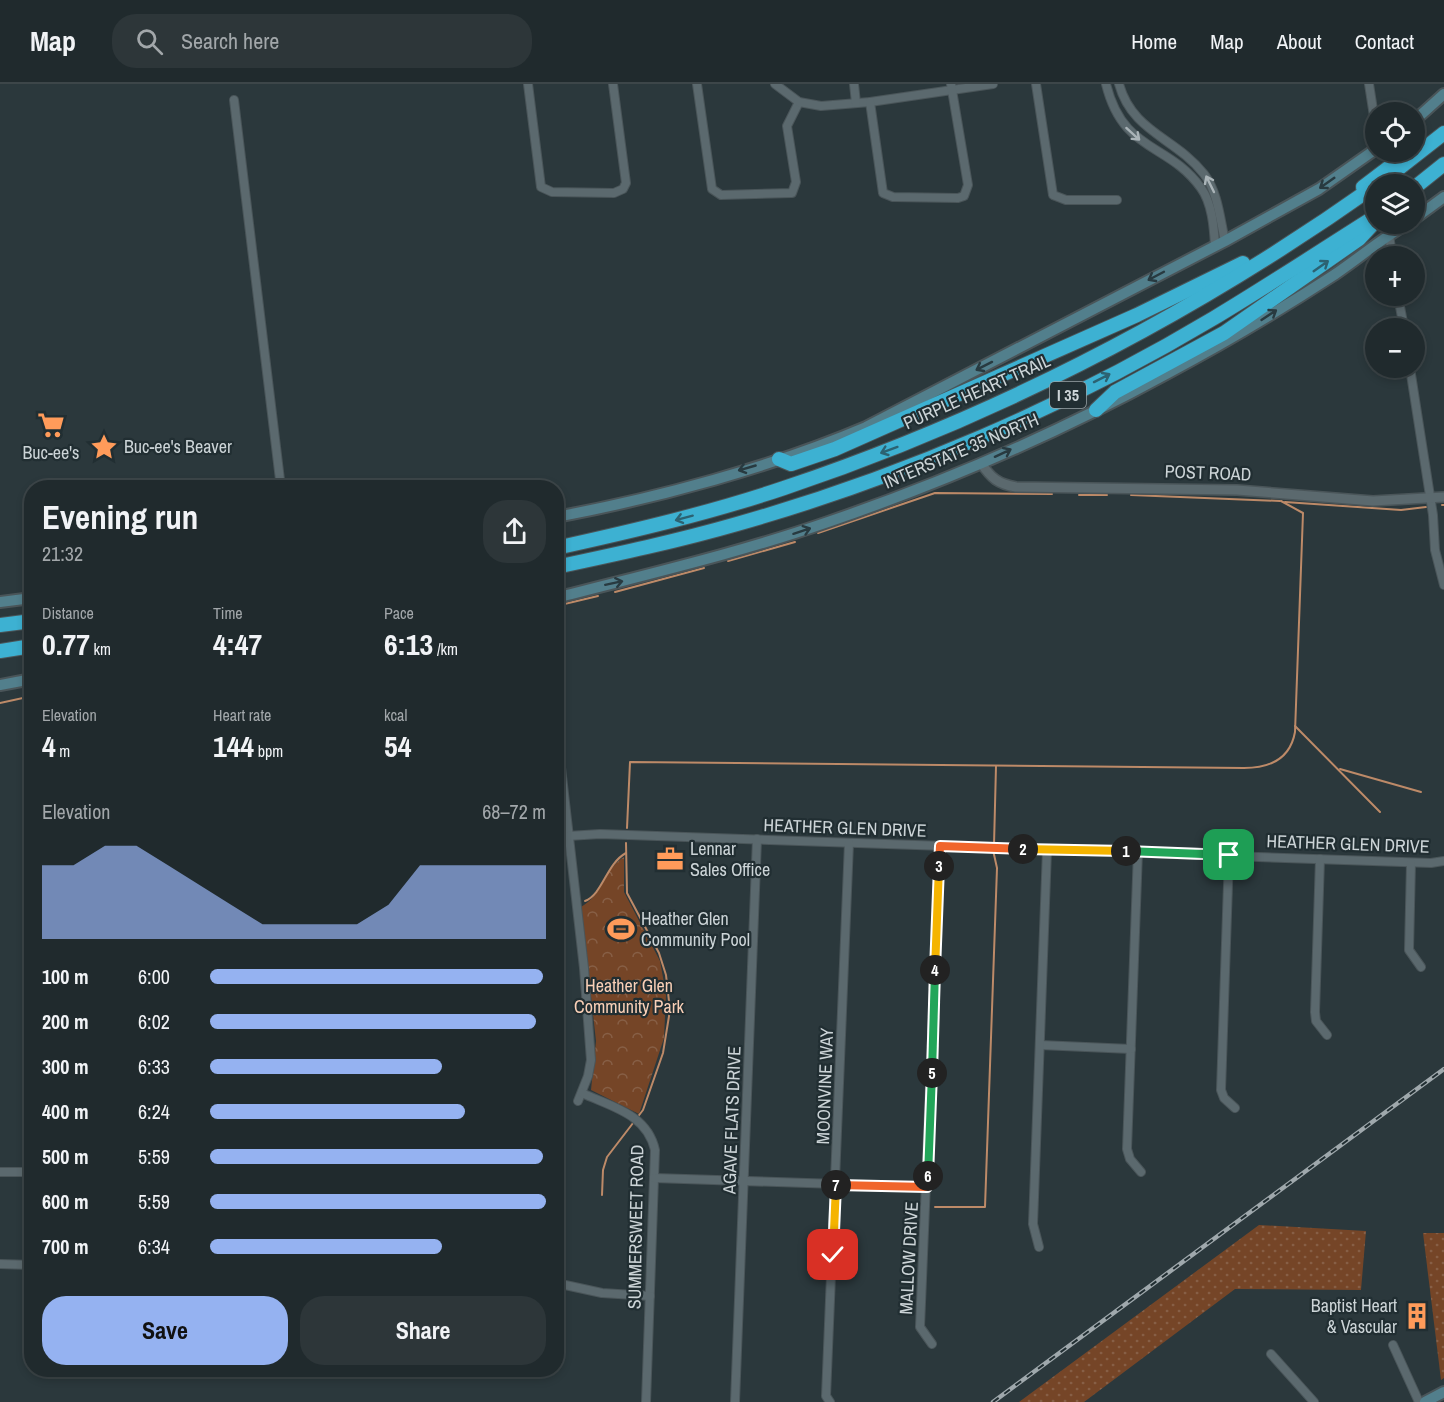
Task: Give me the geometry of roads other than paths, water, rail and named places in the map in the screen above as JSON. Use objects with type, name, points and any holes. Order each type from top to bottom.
[{"type":"highway","name":"PURPLE HEART TRAIL","points":[[1391,174],[1444,134]]},
{"type":"highway","points":[[1425,179],[1444,164]]},
{"type":"highway","points":[[779,459],[791,464],[835,449],[1190,290],[1300,229],[1388,168],[1400,167]]},
{"type":"highway","name":"PURPLE HEART TRAIL","points":[[564,546],[662,524],[745,500],[943,428],[1038,386],[1148,328],[1304,235],[1365,193]]},
{"type":"highway","name":"I 35","points":[[564,565],[736,525],[867,481],[987,433],[1128,365],[1204,323],[1365,223]]},
{"type":"highway","points":[[1096,410],[1116,392],[1224,333],[1365,233]]},
{"type":"highway","points":[[0,625],[24,622]]},
{"type":"highway","points":[[0,632],[24,629]]},
{"type":"highway","points":[[0,652],[24,648]]},
{"type":"highway","points":[[0,652],[24,652]]},
{"type":"main road","points":[[1425,111],[1444,94]]},
{"type":"main road","points":[[564,515],[631,500],[779,459],[825,445],[866,427],[1220,243],[1319,189],[1365,157]]},
{"type":"main road","points":[[1425,211],[1444,197]]},
{"type":"main road","name":"INTERSTATE 35 NORTH","points":[[564,596],[682,567],[792,534],[890,500],[981,463],[1096,410],[1260,321],[1336,274],[1389,234]]},
{"type":"main road","points":[[0,602],[24,599]]},
{"type":"main road","points":[[0,686],[24,681]]},
{"type":"street","points":[[528,84],[541,187],[552,192],[614,193],[623,189],[626,183],[613,84]]},
{"type":"street","points":[[697,84],[713,192],[721,195],[784,195],[793,192],[796,182],[787,126],[799,102]]},
{"type":"street","points":[[775,84],[799,102],[821,106],[870,102],[952,87],[993,84]]},
{"type":"street","points":[[854,84],[856,103]]},
{"type":"street","points":[[1036,84],[1053,195],[1066,200],[1117,200]]},
{"type":"street","points":[[1106,84],[1112,105],[1129,131],[1183,170],[1200,187],[1220,243]]},
{"type":"street","points":[[1119,84],[1126,106],[1137,120],[1196,164],[1206,176],[1214,193],[1220,243]]},
{"type":"street","points":[[1369,84],[1372,102]]},
{"type":"street","points":[[870,102],[883,193],[898,198],[957,198],[964,196],[968,185],[952,87]]},
{"type":"street","points":[[234,100],[280,480]]},
{"type":"street","points":[[1389,234],[1391,246]]},
{"type":"street","points":[[1412,378],[1430,499],[1435,550],[1444,585]]},
{"type":"street","name":"POST ROAD","points":[[981,463],[991,478],[1000,484],[1016,487],[1204,489],[1372,501],[1444,497]]},
{"type":"street","points":[[564,799],[584,968],[591,1060],[578,1101]]},
{"type":"street","name":"HEATHER GLEN DRIVE","points":[[568,836],[600,834],[1047,850],[1138,851],[1411,863],[1444,861]]},
{"type":"street","name":"AGAVE FLATS DRIVE","points":[[735,1402],[757,839]]},
{"type":"street","name":"MOONVINE WAY","points":[[830,1402],[826,1396],[849,843]]},
{"type":"street","name":"MALLOW DRIVE","points":[[932,1344],[920,1327],[940,846]]},
{"type":"street","points":[[1039,1247],[1033,1224],[1047,850]]},
{"type":"street","points":[[1138,851],[1127,1149],[1130,1159],[1140,1172]]},
{"type":"street","points":[[1229,855],[1221,1090],[1224,1098],[1235,1108]]},
{"type":"street","points":[[1320,859],[1315,1012],[1316,1021],[1327,1035]]},
{"type":"street","points":[[1411,863],[1409,950],[1421,967]]},
{"type":"street","points":[[1040,1045],[1131,1049]]},
{"type":"street","name":"SUMMERSWEET ROAD","points":[[582,1093],[643,1122],[652,1136],[655,1150],[646,1402]]},
{"type":"street","points":[[0,1172],[24,1172]]},
{"type":"street","points":[[654,1178],[927,1187]]},
{"type":"street","points":[[0,1264],[24,1265]]},
{"type":"street","points":[[564,1284],[602,1293],[650,1296]]},
{"type":"street","points":[[1393,1345],[1419,1402]]},
{"type":"street","points":[[1271,1354],[1314,1402]]},
{"type":"waterway","points":[[818,533],[935,493],[1052,494]]},
{"type":"waterway","points":[[1079,495],[1107,495]]},
{"type":"waterway","points":[[1131,495],[1280,501]]},
{"type":"waterway","points":[[627,828],[630,762],[1244,768],[1270,764],[1283,756],[1295,732],[1303,513],[1281,501]]},
{"type":"waterway","points":[[1285,502],[1401,510],[1426,507]]},
{"type":"waterway","points":[[728,561],[795,542]]},
{"type":"waterway","points":[[615,592],[704,568]]},
{"type":"waterway","points":[[564,604],[598,596]]},
{"type":"waterway","points":[[0,703],[24,698]]},
{"type":"waterway","points":[[1295,726],[1380,812]]},
{"type":"waterway","points":[[994,845],[996,766]]},
{"type":"waterway","points":[[1340,769],[1421,792]]},
{"type":"waterway","points":[[602,1195],[603,1170],[607,1157],[643,1110],[663,1053],[670,1010],[666,975],[659,953],[627,893],[626,843]]},
{"type":"waterway","points":[[935,1207],[985,1207],[997,868],[993,850]]},
{"type":"waterway","points":[[585,901],[596,892],[614,864],[626,853]]},
{"type":"railway","points":[[993,1402],[1444,1069]]},
{"type":"place","name":"Buc-ee's","points":[[51,425]]},
{"type":"place","name":"Buc-ee's Beaver","points":[[104,447]]},
{"type":"place","name":"Lennar Sales Office","points":[[670,859]]},
{"type":"place","name":"Heather Glen Community Pool","points":[[621,929]]},
{"type":"place","name":"Baptist Heart & Vascular","points":[[1417,1316]]},
{"type":"park label","name":"Heather Glen Community Park","points":[[629,996]]}]
